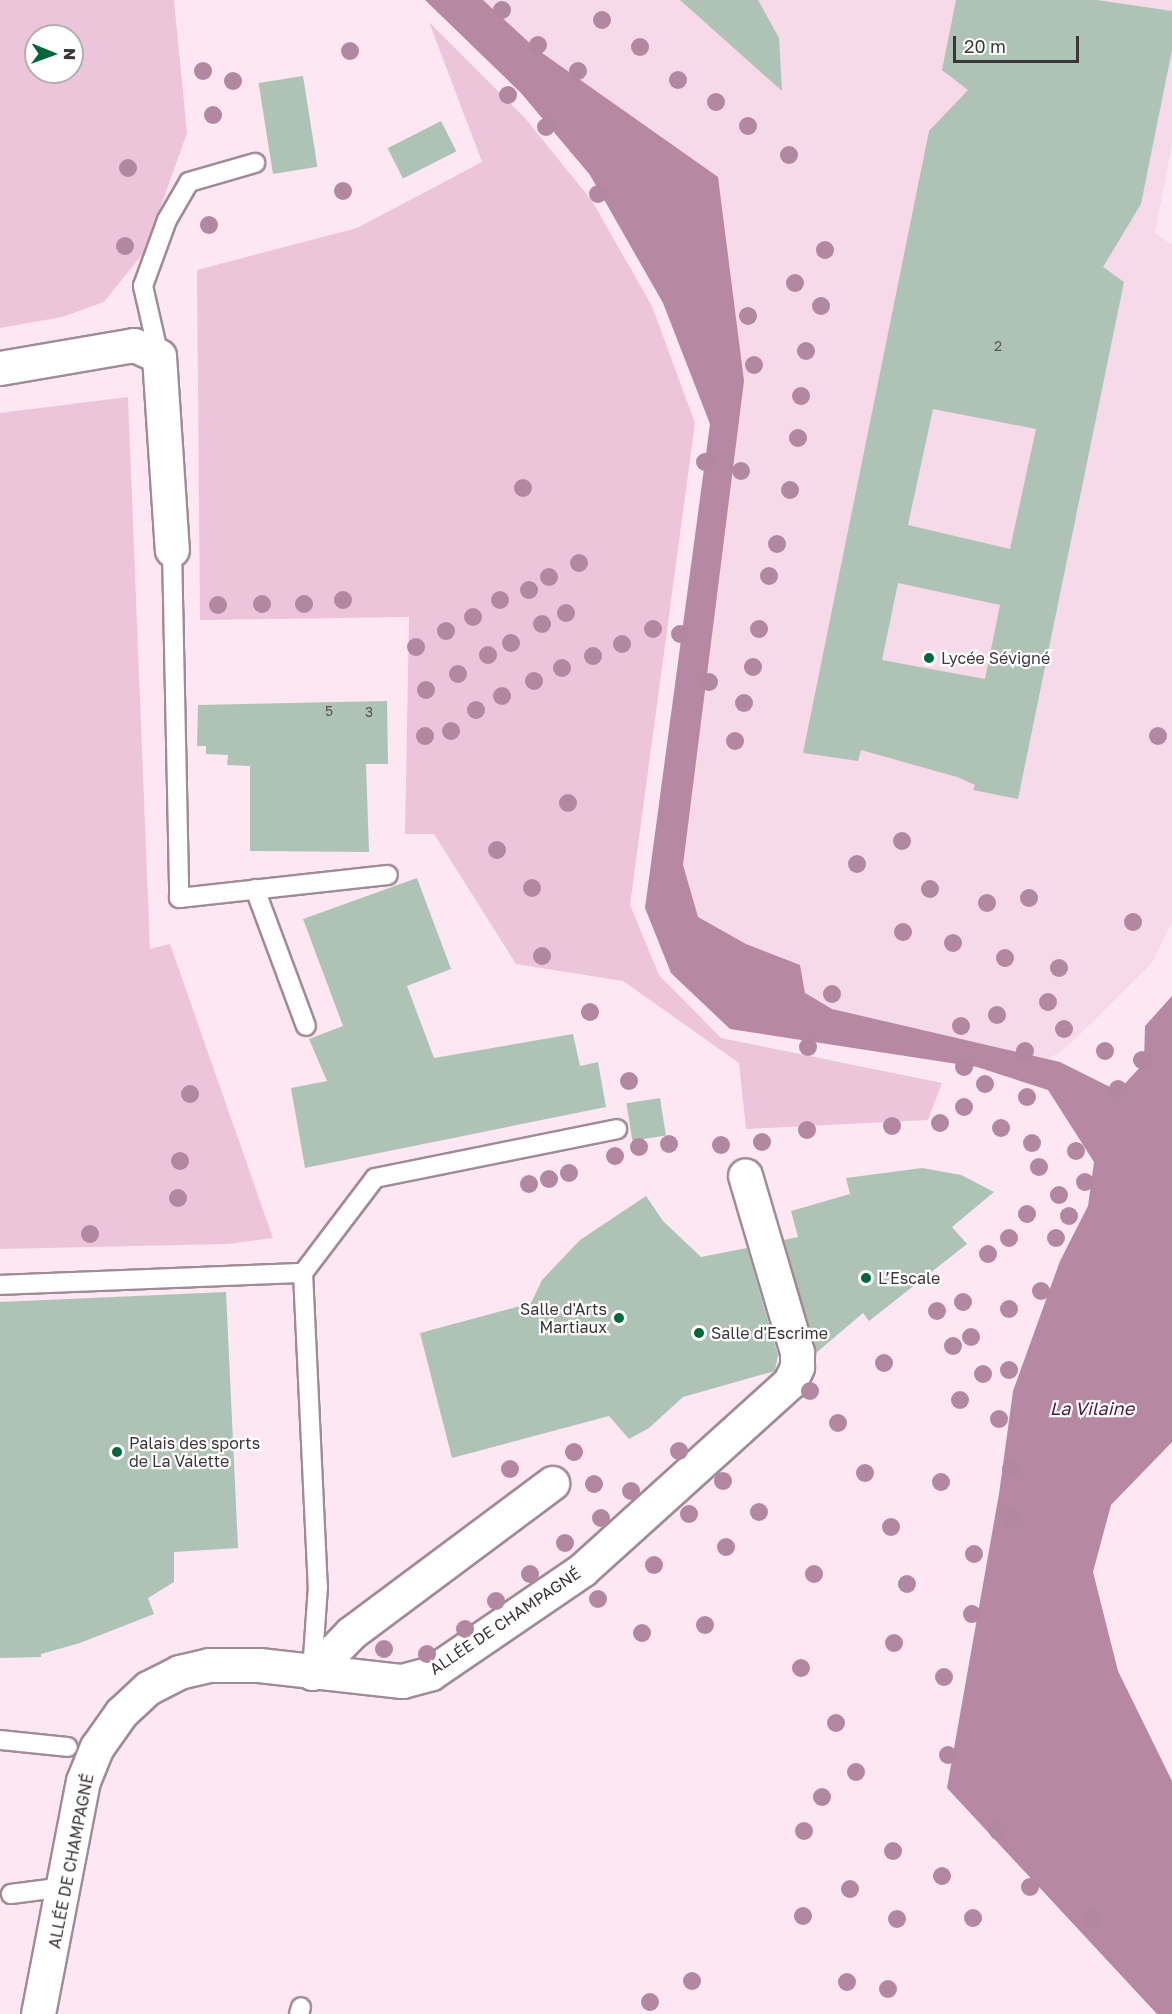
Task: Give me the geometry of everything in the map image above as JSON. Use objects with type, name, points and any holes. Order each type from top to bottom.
[{"type":"street","points":[[0,368],[134,345],[159,356],[172,550]]},
{"type":"street","name":"ALLÉE DE CHAMPAGNÉ","points":[[38,2014],[65,1887],[83,1781],[97,1747],[121,1713],[148,1688],[179,1672],[209,1665],[259,1665],[402,1682],[431,1674],[582,1569],[790,1382],[797,1367],[797,1352],[745,1175]]},
{"type":"street","points":[[312,1673],[351,1633],[552,1483]]},
{"type":"lane","points":[[159,356],[143,286],[167,220],[189,182],[255,163]]},
{"type":"lane","points":[[172,550],[179,898],[388,875]]},
{"type":"lane","points":[[255,890],[306,1026]]},
{"type":"lane","points":[[312,1673],[318,1586],[303,1273],[375,1178],[617,1129]]},
{"type":"lane","points":[[0,1285],[303,1273]]},
{"type":"lane","points":[[0,1740],[68,1746]]},
{"type":"lane","points":[[11,1894],[65,1887]]},
{"type":"shaded area","points":[[0,0],[174,0],[187,133],[145,251],[104,302],[62,317],[0,328]]},
{"type":"shaded area","name":"Lycée Sévigné","points":[[467,0],[1172,0],[1172,144],[1155,233],[1172,245],[1172,922],[1152,963],[1068,1046],[1036,1068],[746,1004],[664,931],[719,416],[607,153]]},
{"type":"shaded area","points":[[429,22],[525,118],[592,201],[652,306],[695,423],[630,905],[659,975],[721,1038],[942,1083],[928,1120],[746,1129],[739,1063],[623,981],[516,964],[434,834],[405,834],[409,617],[200,620],[197,270],[357,228],[482,162]]},
{"type":"shaded area","points":[[128,397],[150,949],[170,944],[273,1238],[227,1244],[0,1249],[0,413]]},
{"type":"water","name":"La Vilaine","points":[[425,0],[483,0],[535,48],[718,177],[744,381],[683,865],[698,917],[746,944],[800,965],[805,993],[832,1009],[1060,1062],[1118,1091],[1144,1063],[1145,1026],[1172,996],[1172,1442],[1111,1505],[1093,1572],[1118,1671],[1172,1781],[1172,2014],[1157,2014],[947,1788],[999,1494],[1013,1391],[1060,1261],[1088,1206],[1094,1162],[1048,1090],[977,1067],[730,1029],[671,973],[645,908],[710,424],[663,303],[590,175],[521,93]]},
{"type":"building","points":[[680,0],[758,0],[779,38],[782,91]]},
{"type":"building","name":"Lycée Sévigné","points":[[956,0],[1097,0],[1172,11],[1172,50],[1141,204],[1103,267],[1124,282],[1018,799],[973,790],[975,785],[957,777],[861,750],[858,761],[803,753],[929,131],[968,90],[942,70]],"holes":[[[933,409],[1036,429],[1010,549],[908,525]],[[898,583],[1000,605],[985,679],[882,660]]]},
{"type":"building","points":[[303,76],[317,167],[273,174],[259,83]]},
{"type":"building","points":[[441,121],[456,151],[403,179],[388,148]]},
{"type":"building","points":[[387,701],[388,764],[366,764],[369,852],[250,851],[250,766],[227,765],[228,755],[206,754],[206,746],[197,746],[198,705]]},
{"type":"building","points":[[417,878],[451,969],[407,986],[434,1058],[573,1034],[580,1066],[598,1062],[606,1107],[305,1168],[291,1088],[327,1081],[309,1039],[343,1026],[303,919]]},
{"type":"building","points":[[660,1098],[666,1136],[632,1141],[626,1103]]},
{"type":"building","name":"L’Escale","points":[[922,1168],[961,1175],[994,1192],[952,1227],[967,1244],[869,1321],[863,1313],[816,1353],[784,1240],[798,1237],[791,1211],[850,1194],[846,1178]]},
{"type":"building","name":"Salle d'Arts Martiaux","points":[[646,1196],[663,1221],[701,1257],[747,1248],[778,1355],[775,1371],[683,1397],[649,1428],[629,1439],[609,1416],[452,1458],[420,1333],[531,1303],[542,1280],[580,1240]]},
{"type":"building","name":"Palais des sports de La Valette","points":[[226,1292],[238,1548],[174,1552],[174,1582],[148,1598],[154,1614],[80,1643],[41,1654],[41,1657],[0,1658],[0,1302]]},
{"type":"place","name":"Lycée Sévigné","points":[[929,658]]},
{"type":"place","name":"L’Escale","points":[[866,1278]]},
{"type":"place","name":"Salle d'Arts Martiaux","points":[[619,1318]]},
{"type":"place","name":"Salle d'Escrime","points":[[699,1333]]},
{"type":"place","name":"Palais des sports de La Valette","points":[[117,1452]]}]
